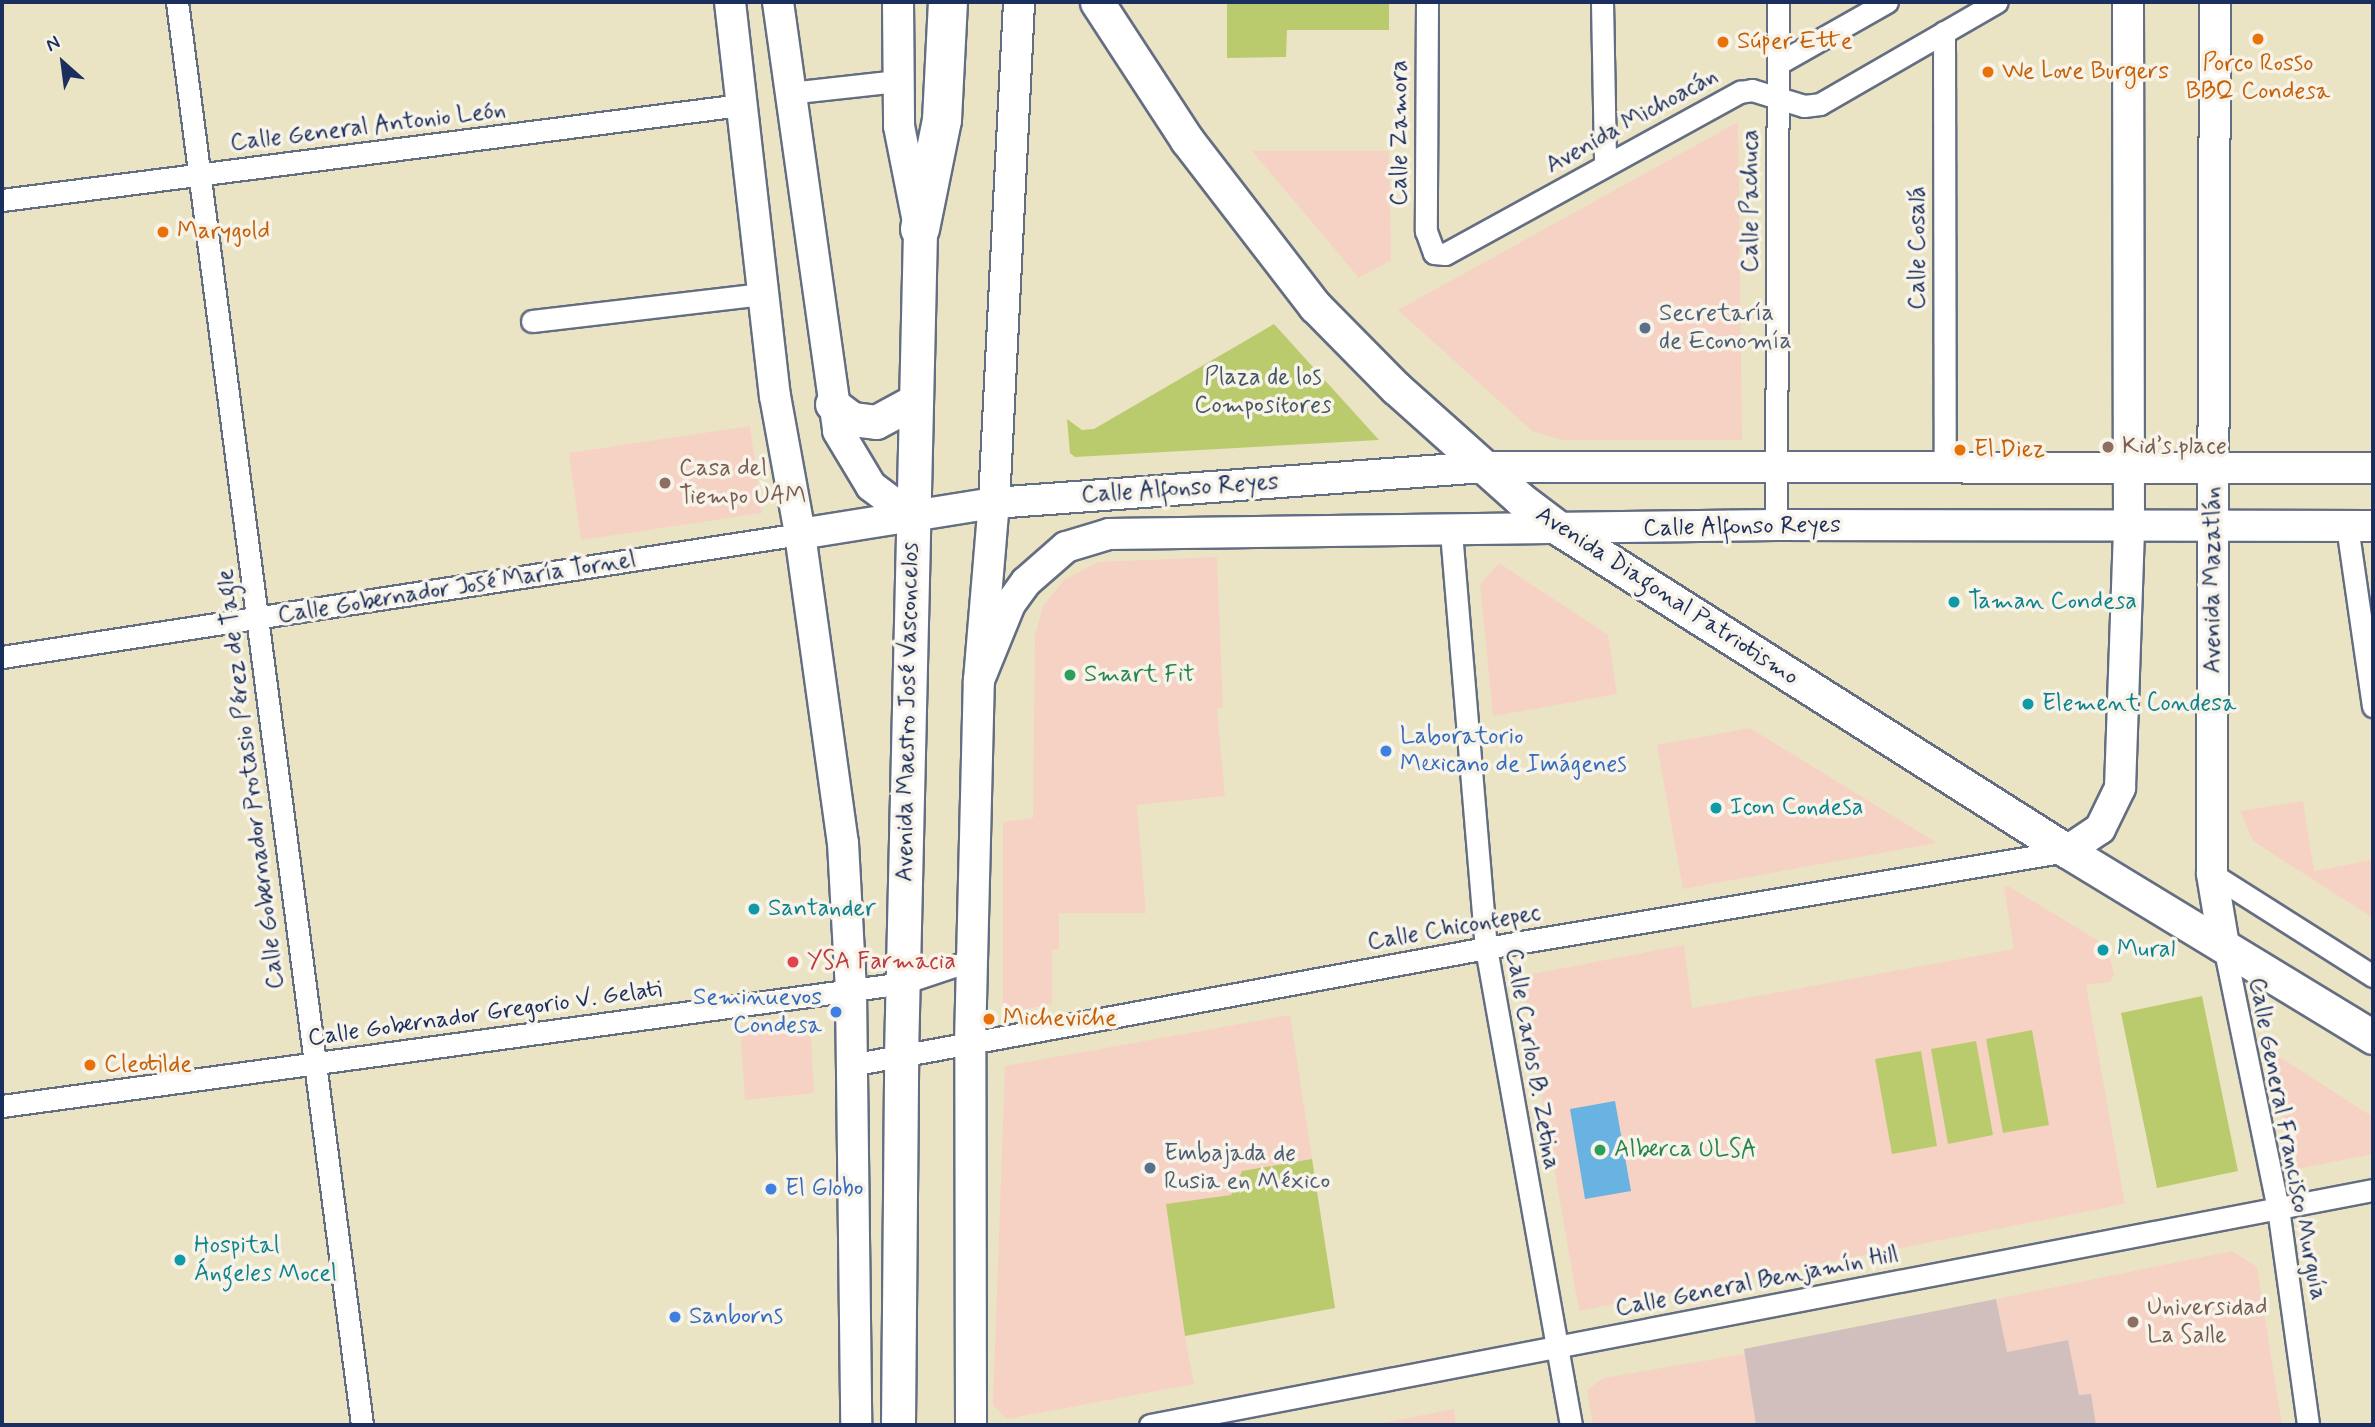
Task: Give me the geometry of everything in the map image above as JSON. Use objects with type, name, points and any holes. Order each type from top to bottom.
[{"type":"highway","points":[[920,229],[942,120],[948,2]]},
{"type":"main road","points":[[730,2],[762,294],[838,792],[851,990],[856,1425]]},
{"type":"main road","points":[[778,2],[832,404],[838,431],[858,470],[911,516]]},
{"type":"main road","name":"Avenida Maestro José Vasconcelos","points":[[898,2],[899,126],[920,229],[911,516],[901,1056],[898,1425]]},
{"type":"main road","points":[[971,1425],[970,1043],[978,680],[994,503],[1019,2]]},
{"type":"main road","name":"Avenida Diagonal Patriotismo","points":[[1097,2],[1187,140],[1315,306],[1395,388],[1482,467],[1560,530],[2067,850],[2373,1037]]},
{"type":"main road","points":[[2067,850],[2099,829],[2120,789],[2129,526],[2128,2]]},
{"type":"main road","name":"Avenida Mazatlán","points":[[2215,2],[2212,874],[2224,946]]},
{"type":"main road","points":[[832,404],[864,422],[888,418],[915,401]]},
{"type":"main road","name":"Calle Alfonso Reyes","points":[[911,516],[994,503],[1482,467],[1945,465],[2373,468]]},
{"type":"main road","name":"Calle Gobernador José María Tornel","points":[[800,534],[911,516]]},
{"type":"main road","name":"Calle Alfonso Reyes","points":[[978,680],[1010,604],[1026,582],[1045,563],[1087,538],[1776,525],[2360,526]]},
{"type":"street","name":"Calle Gobernador Protasio Pérez de Tagle","points":[[177,2],[259,618],[312,1063],[362,1425]]},
{"type":"street","name":"Calle Zamora","points":[[1427,2],[1426,231],[1434,253],[1445,254]]},
{"type":"street","points":[[1602,2],[1605,165]]},
{"type":"street","name":"Calle Pachuca","points":[[1776,525],[1778,2]]},
{"type":"street","points":[[1779,63],[1887,2]]},
{"type":"street","name":"Avenida Michoacán","points":[[1445,254],[1740,92],[1752,90],[1778,95],[1804,106],[1820,104],[1997,2]]},
{"type":"street","name":"Calle Cosalá","points":[[1944,32],[1945,465]]},
{"type":"street","points":[[789,93],[898,81]]},
{"type":"street","name":"Calle General Antonio León","points":[[2,200],[741,105]]},
{"type":"street","points":[[533,321],[762,294]]},
{"type":"street","points":[[2360,526],[2373,706]]},
{"type":"street","name":"Calle Carlos B. Zetina","points":[[1451,532],[1486,948],[1571,1425]]},
{"type":"street","name":"Calle Gobernador José María Tornel","points":[[2,657],[800,534]]},
{"type":"street","name":"Calle Chicontepec","points":[[851,1065],[1486,948],[2067,850]]},
{"type":"street","points":[[2212,874],[2373,976]]},
{"type":"street","name":"Calle General Francisco Murguía","points":[[2224,946],[2278,1208],[2308,1425]]},
{"type":"street","name":"Calle Gobernador Gregorio V. Gelati","points":[[2,1106],[903,983],[972,960]]},
{"type":"street","name":"Calle General Benjamín Hill","points":[[1150,1425],[2373,1190]]},
{"type":"shaded area","points":[[1738,122],[1742,440],[1562,440],[1532,431],[1398,310]]},
{"type":"shaded area","points":[[1252,151],[1389,151],[1391,260],[1359,278]]},
{"type":"shaded area","name":"Casa del Tiempo UAM","points":[[750,426],[762,513],[581,540],[569,453]]},
{"type":"shaded area","points":[[1217,557],[1223,707],[1217,708],[1225,796],[1137,805],[1146,913],[1059,913],[1059,949],[1052,950],[1052,1004],[1003,1014],[1003,822],[1033,818],[1035,635],[1043,606],[1064,580],[1098,562]]},
{"type":"shaded area","points":[[1499,563],[1608,635],[1617,694],[1493,716],[1480,585]]},
{"type":"shaded area","points":[[1750,728],[1937,843],[1683,889],[1657,745]]},
{"type":"shaded area","points":[[2303,801],[2314,871],[2372,860],[2373,918],[2253,841],[2240,811]]},
{"type":"shaded area","points":[[2008,886],[2107,946],[2114,975],[2110,982],[2086,985],[2125,1204],[1579,1311],[1521,976],[1684,945],[1692,1008],[2014,949],[2004,887]]},
{"type":"shaded area","points":[[1290,1015],[1335,1308],[1185,1336],[1194,1384],[1007,1419],[993,1405],[1005,1066]]},
{"type":"shaded area","points":[[810,1021],[814,1093],[745,1100],[740,1027]]},
{"type":"shaded area","points":[[2272,1052],[2373,1117],[2373,1154],[2292,1170]]},
{"type":"shaded area","name":"Universidad La Salle","points":[[2232,1251],[2257,1267],[2282,1425],[2096,1425],[2091,1394],[2079,1396],[2068,1340],[2007,1352],[1996,1299]]},
{"type":"shaded area","points":[[1996,1299],[2007,1352],[2068,1340],[2079,1395],[2091,1394],[2096,1425],[1756,1425],[1744,1349]]},
{"type":"shaded area","points":[[1745,1354],[1756,1425],[1593,1425],[1587,1390],[1603,1378]]},
{"type":"shaded area","points":[[1454,1409],[1456,1425],[1371,1425]]},
{"type":"green space","points":[[1227,2],[1389,2],[1389,30],[1287,30],[1286,57],[1227,58]]},
{"type":"green space","name":"Plaza de los Compositores","points":[[1274,324],[1379,440],[1075,457],[1070,453],[1067,419],[1082,430],[1094,429]]},
{"type":"green space","points":[[2202,996],[2238,1171],[2157,1188],[2121,1013]]},
{"type":"green space","points":[[2032,1030],[2049,1125],[2003,1133],[1986,1039]]},
{"type":"green space","points":[[1976,1041],[1993,1135],[1948,1144],[1931,1049]]},
{"type":"green space","points":[[1921,1051],[1937,1146],[1892,1154],[1875,1059]]},
{"type":"green space","points":[[1312,1159],[1335,1308],[1185,1336],[1166,1204],[1231,1195],[1242,1171]]},
{"type":"water","name":"Alberca ULSA","points":[[1615,1101],[1631,1191],[1585,1199],[1570,1109]]},
{"type":"place","name":"Porco Rosso BBQ Condesa","points":[[2258,39]]},
{"type":"place","name":"Súper Ette","points":[[1723,42]]},
{"type":"place","name":"We Love Burgers","points":[[1988,72]]},
{"type":"place","name":"Marygold","points":[[163,232]]},
{"type":"place","name":"Secretaría de Economía","points":[[1645,328]]},
{"type":"place","name":"Kid’s place","points":[[2108,447]]},
{"type":"place","name":"El Diez","points":[[1960,450]]},
{"type":"place","name":"Casa del Tiempo UAM","points":[[665,483]]},
{"type":"place","name":"Taman Condesa","points":[[1954,602]]},
{"type":"place","name":"Smart Fit","points":[[1070,675]]},
{"type":"place","name":"Element Condesa","points":[[2028,704]]},
{"type":"place","name":"Laboratorio Mexicano de Imágenes","points":[[1386,751]]},
{"type":"place","name":"Icon Condesa","points":[[1716,808]]},
{"type":"place","name":"Santander","points":[[754,909]]},
{"type":"place","name":"Mural","points":[[2103,950]]},
{"type":"place","name":"YSA Farmacia","points":[[793,962]]},
{"type":"place","name":"Seminuevos Condesa","points":[[836,1012]]},
{"type":"place","name":"Micheviche","points":[[989,1019]]},
{"type":"place","name":"Cleotilde","points":[[90,1065]]},
{"type":"place","name":"Alberca ULSA","points":[[1600,1150]]},
{"type":"place","name":"Embajada de Rusia en México","points":[[1150,1168]]},
{"type":"place","name":"El Globo","points":[[771,1189]]},
{"type":"place","name":"Hospital Ángeles Mocel","points":[[180,1260]]},
{"type":"place","name":"Sanborns","points":[[675,1317]]},
{"type":"place","name":"Universidad La Salle","points":[[2133,1322]]}]
